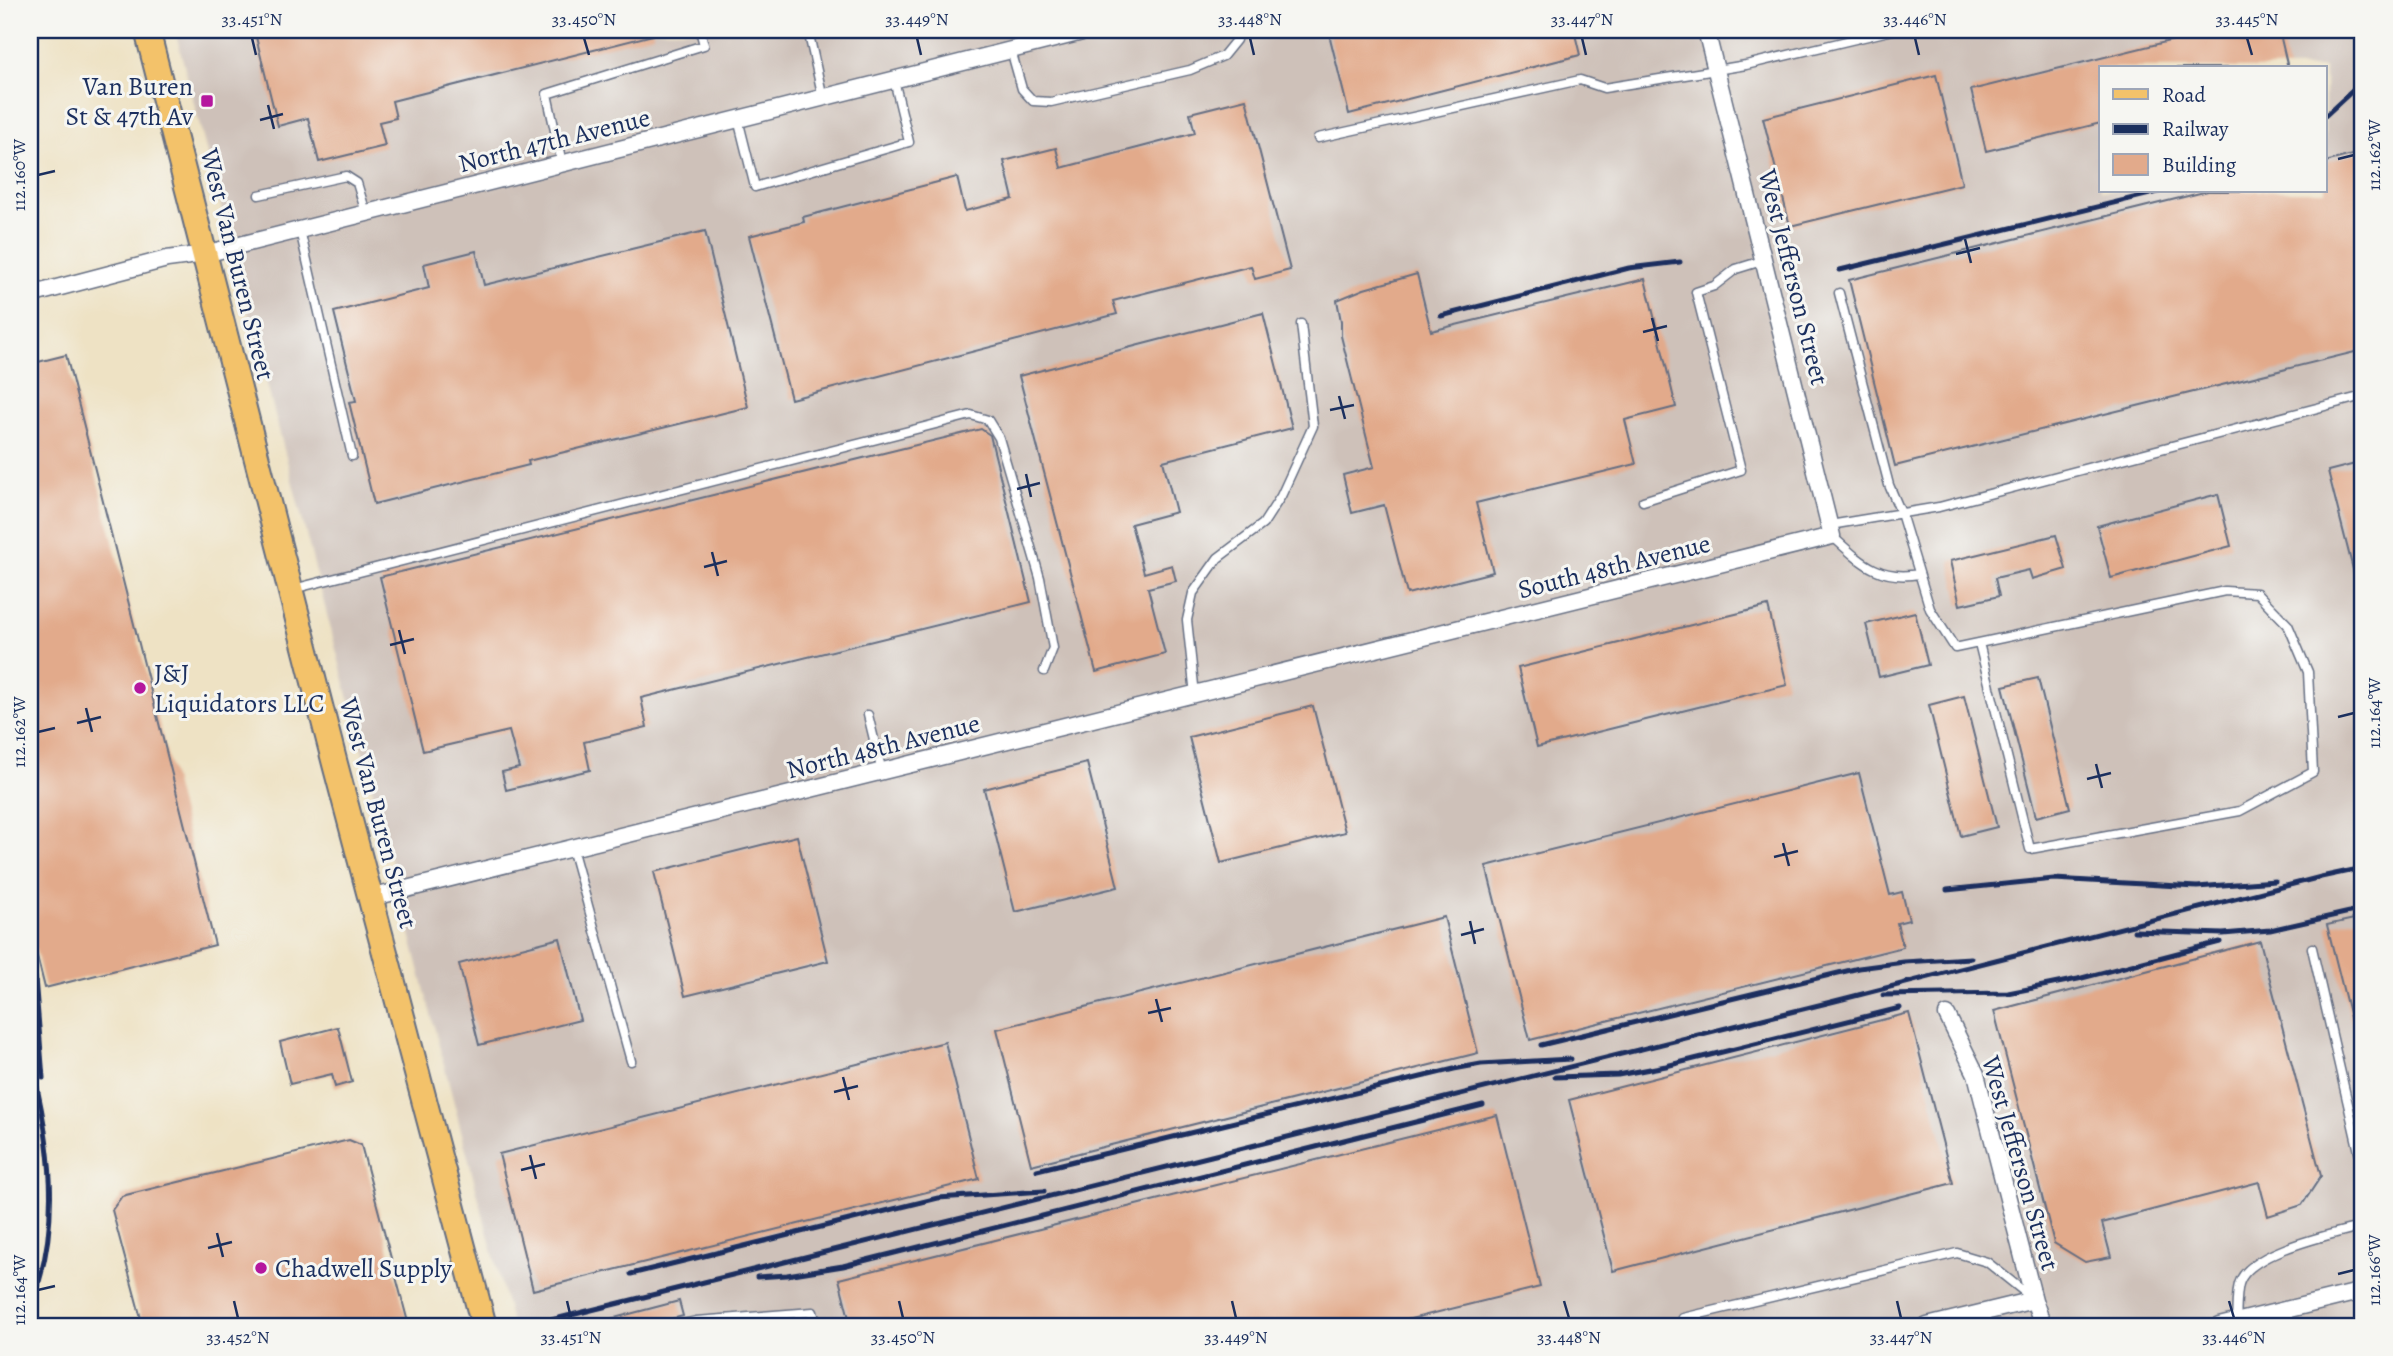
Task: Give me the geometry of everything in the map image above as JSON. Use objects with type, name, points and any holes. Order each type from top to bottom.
[{"type":"main road","name":"West Van Buren Street","points":[[147,30],[370,898],[484,1326]]},
{"type":"street","name":"North 47th Avenue","points":[[30,295],[167,259],[205,254],[300,230],[1011,50],[1070,32],[1090,30]]},
{"type":"street","name":"West Jefferson Street","points":[[1706,30],[1831,531]]},
{"type":"street","name":"South 48th Avenue","points":[[1408,642],[1831,531]]},
{"type":"street","name":"North 48th Avenue","points":[[370,898],[1408,642]]},
{"type":"street","name":"West Jefferson Street","points":[[1947,1015],[1976,1074],[2043,1326]]},
{"type":"street","points":[[2219,1326],[2363,1291]]},
{"type":"street","points":[[1927,1326],[2034,1300]]},
{"type":"lane","points":[[562,163],[547,94],[704,45],[700,30]]},
{"type":"lane","points":[[808,30],[823,97]]},
{"type":"lane","points":[[1011,50],[1022,89],[1033,101],[1051,102],[1190,70],[1223,56],[1236,40],[1235,30]]},
{"type":"lane","points":[[1318,138],[1580,80],[1604,88],[1746,65],[1893,30]]},
{"type":"lane","points":[[738,119],[755,187],[909,142],[894,79]]},
{"type":"lane","points":[[259,195],[346,176],[356,183],[366,213]]},
{"type":"lane","points":[[300,230],[352,456]]},
{"type":"lane","points":[[1643,501],[1741,470],[1696,292],[1713,286],[1737,269],[1765,260]]},
{"type":"lane","points":[[1839,293],[1889,485],[1901,513],[1930,609],[1955,648],[2225,591],[2257,593],[2288,625],[2308,672],[2313,772],[2240,811],[2030,849],[1979,643]]},
{"type":"lane","points":[[1195,695],[1187,620],[1193,593],[1218,558],[1263,524],[1281,496],[1313,426],[1301,324]]},
{"type":"lane","points":[[1831,531],[1901,513],[1940,507],[2363,396]]},
{"type":"lane","points":[[290,589],[971,415],[988,420],[999,438],[1040,578],[1053,648],[1044,671]]},
{"type":"lane","points":[[1831,531],[1866,566],[1899,577],[1919,574]]},
{"type":"lane","points":[[868,715],[882,772]]},
{"type":"lane","points":[[572,848],[631,1061]]},
{"type":"lane","points":[[2312,948],[2363,1169]]},
{"type":"lane","points":[[2236,1322],[2240,1282],[2258,1262],[2278,1250],[2363,1226]]},
{"type":"lane","points":[[1685,1326],[1684,1318],[1957,1253],[1987,1262],[2034,1300]]},
{"type":"lane","points":[[674,1326],[813,1312],[817,1326]]},
{"type":"shaded area","points":[[175,30],[2363,30],[2363,1326],[512,1326]]},
{"type":"building","points":[[267,30],[653,30],[653,35],[392,101],[396,118],[379,122],[385,146],[319,162],[308,118],[278,126],[255,33]]},
{"type":"building","points":[[1328,30],[1574,30],[1580,55],[1349,114]]},
{"type":"building","points":[[2214,30],[2279,30],[2288,66],[2099,66],[2099,123],[1986,151],[1971,90]]},
{"type":"building","points":[[1936,75],[1962,184],[1790,226],[1763,118]]},
{"type":"building","points":[[1246,99],[1290,270],[1255,279],[1251,266],[1113,301],[1117,314],[791,399],[749,236],[804,222],[803,217],[957,177],[965,211],[1013,199],[1004,161],[1056,148],[1061,168],[1195,133],[1190,113]]},
{"type":"building","points":[[2363,152],[2363,350],[1895,466],[1849,280],[2204,192],[2326,192],[2326,162]]},
{"type":"building","points":[[705,231],[748,407],[528,461],[529,465],[374,504],[349,402],[356,401],[334,312],[429,288],[424,264],[476,251],[484,285]]},
{"type":"building","points":[[1417,274],[1431,331],[1645,279],[1676,407],[1625,420],[1636,464],[1476,503],[1493,572],[1407,594],[1384,505],[1352,513],[1343,475],[1374,467],[1341,336],[1337,300],[1364,289]]},
{"type":"building","points":[[1263,313],[1292,428],[1163,461],[1176,512],[1131,524],[1144,573],[1172,565],[1176,581],[1148,588],[1165,654],[1096,672],[1019,376]]},
{"type":"building","points":[[66,355],[215,945],[45,988],[30,928],[30,364]]},
{"type":"building","points":[[981,429],[990,435],[1031,602],[641,698],[647,727],[584,742],[590,770],[506,790],[502,772],[519,768],[509,731],[423,751],[380,577]]},
{"type":"building","points":[[2363,462],[2363,588],[2358,589],[2328,471]]},
{"type":"building","points":[[2218,494],[2231,546],[2111,578],[2097,526]]},
{"type":"building","points":[[2056,535],[2066,569],[2032,579],[2029,570],[1995,578],[1999,596],[1960,605],[1950,561]]},
{"type":"building","points":[[1768,606],[1787,685],[1537,747],[1518,668]]},
{"type":"building","points":[[1915,612],[1928,665],[1879,677],[1866,624]]},
{"type":"building","points":[[2038,678],[2070,808],[2036,817],[2003,686]]},
{"type":"building","points":[[1964,696],[1997,827],[1961,836],[1929,705]]},
{"type":"building","points":[[1313,706],[1345,832],[1221,863],[1189,737]]},
{"type":"building","points":[[1087,763],[1118,887],[1015,912],[984,789]]},
{"type":"building","points":[[1859,773],[1890,895],[1902,892],[1909,920],[1897,923],[1903,947],[1530,1040],[1486,866]]},
{"type":"building","points":[[797,836],[828,961],[685,996],[654,872]]},
{"type":"building","points":[[1444,917],[1478,1053],[1031,1165],[997,1029]]},
{"type":"building","points":[[2363,917],[2363,1048],[2358,1049],[2327,925]]},
{"type":"building","points":[[560,938],[580,1020],[479,1045],[459,964]]},
{"type":"building","points":[[2260,941],[2321,1176],[2302,1205],[2268,1216],[2259,1182],[2102,1223],[2111,1257],[2085,1262],[2054,1243],[1994,1011]]},
{"type":"building","points":[[1909,1013],[1953,1183],[1613,1271],[1569,1100]]},
{"type":"building","points":[[338,1027],[352,1082],[335,1087],[332,1074],[290,1084],[280,1042]]},
{"type":"building","points":[[945,1042],[979,1179],[533,1290],[499,1154]]},
{"type":"building","points":[[1497,1115],[1540,1287],[1382,1326],[851,1326],[839,1279]]},
{"type":"building","name":"Chadwell Supply","points":[[349,1140],[361,1145],[409,1326],[143,1326],[112,1210],[122,1196]]},
{"type":"building","points":[[679,1301],[683,1316],[645,1326],[604,1326],[603,1321]]},
{"type":"railway","points":[[2326,115],[2363,81]]},
{"type":"railway","points":[[1840,270],[2158,192]]},
{"type":"railway","points":[[1441,316],[1629,268],[1680,262]]},
{"type":"railway","points":[[527,1326],[2363,868]]},
{"type":"railway","points":[[1947,890],[2054,879],[2197,887],[2275,881]]},
{"type":"railway","points":[[2134,931],[2223,934],[2270,930],[2363,909]]},
{"type":"railway","points":[[1883,995],[2008,993],[2078,979],[2220,942]]},
{"type":"railway","points":[[30,958],[35,978],[43,1078]]},
{"type":"railway","points":[[1541,1045],[1859,968],[1971,958]]},
{"type":"railway","points":[[1555,1077],[1618,1075],[1666,1066],[1900,1008]]},
{"type":"railway","points":[[30,1058],[44,1121],[50,1183],[47,1246],[30,1308]]},
{"type":"railway","points":[[1037,1170],[1454,1069],[1481,1064],[1571,1059]]},
{"type":"railway","points":[[757,1277],[843,1266],[1483,1105]]},
{"type":"railway","points":[[631,1274],[938,1198],[1044,1191]]},
{"type":"place","name":"Van Buren St & 47th Av","points":[[207,101]]},
{"type":"place","name":"J&J Liquidators LLC","points":[[140,688]]},
{"type":"place","name":"Chadwell Supply","points":[[261,1268]]}]
